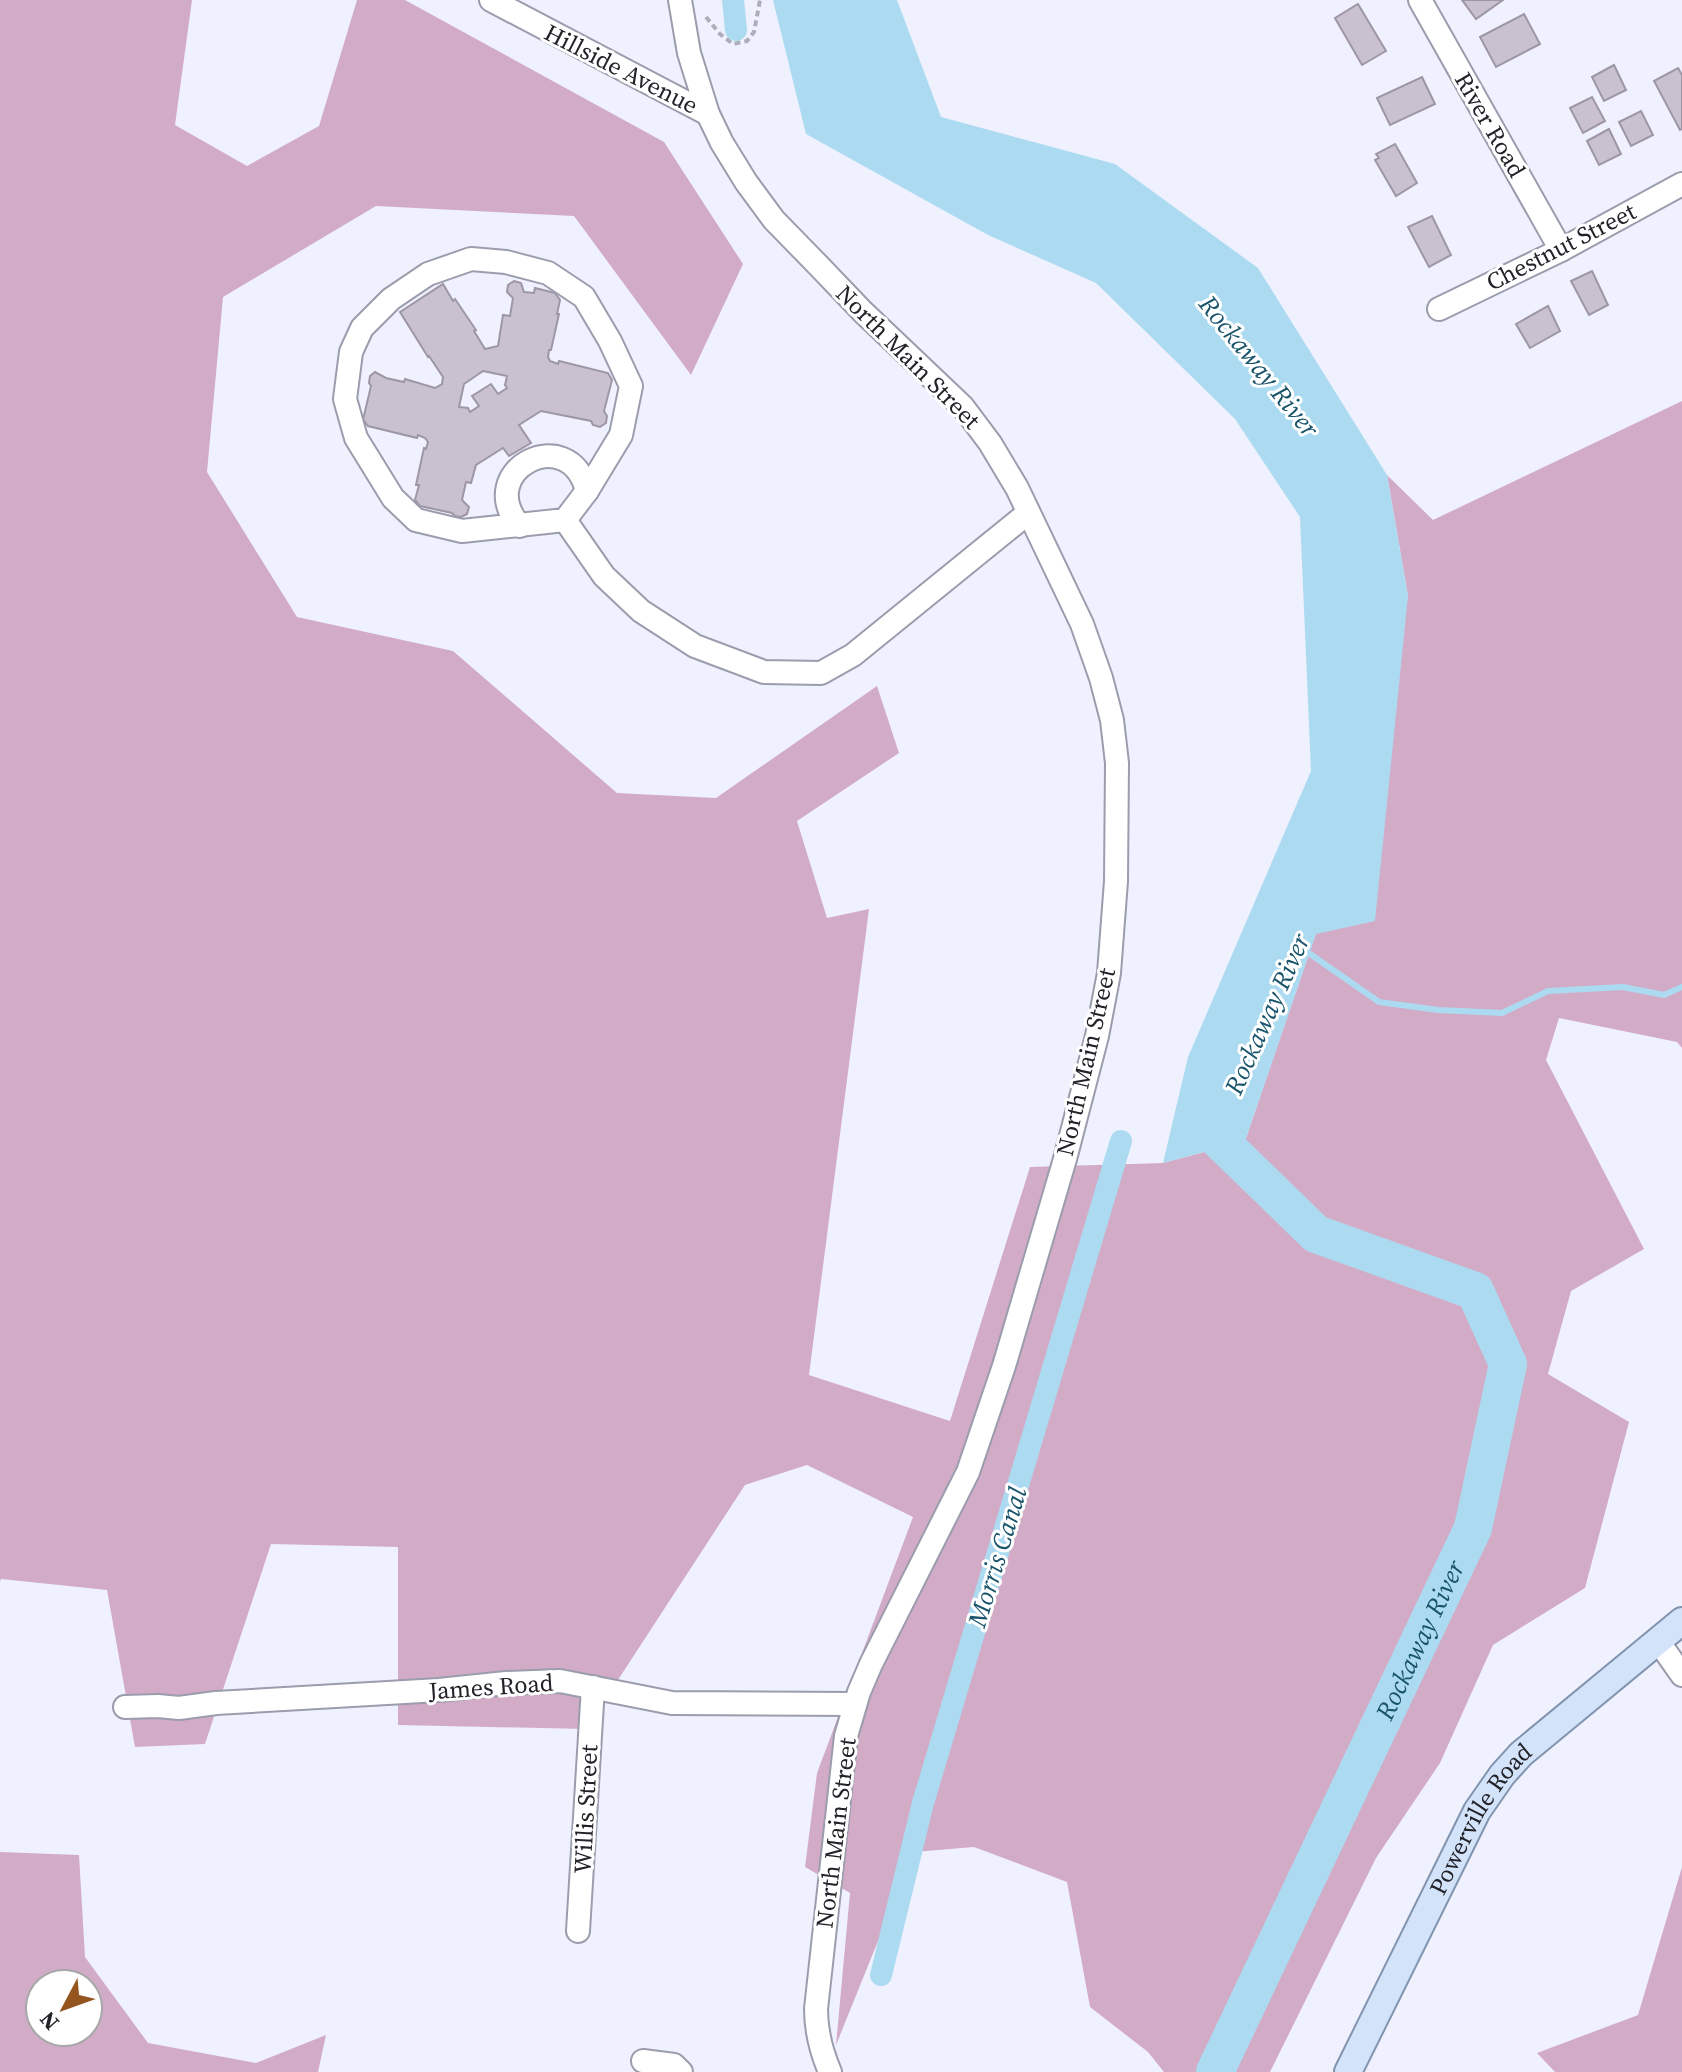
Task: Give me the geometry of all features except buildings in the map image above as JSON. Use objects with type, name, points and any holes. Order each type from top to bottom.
[{"type":"main road","name":"Powerville Road","points":[[1348,2072],[1477,1811],[1502,1775],[1543,1735],[1682,1621]]},
{"type":"street","name":"Hillside Avenue","points":[[491,0],[708,114]]},
{"type":"street","name":"North Main Street","points":[[680,0],[689,53],[708,114],[746,182],[774,220],[863,312],[963,407],[990,443],[1017,488],[1082,624],[1112,720],[1117,763],[1116,881],[1109,973],[1097,1036],[1065,1159],[1004,1366],[968,1472],[871,1664],[846,1736],[816,2009],[821,2052],[830,2072]]},
{"type":"street","name":"River Road","points":[[1420,0],[1561,250]]},
{"type":"street","name":"Chestnut Street","points":[[1439,309],[1561,250],[1682,184]]},
{"type":"street","points":[[471,259],[506,262],[548,273],[584,297],[610,341],[631,386],[621,435],[587,491],[565,520],[462,531],[416,520],[393,498],[356,438],[345,399],[351,352],[362,328],[391,299],[428,274],[471,259]]},
{"type":"street","points":[[520,526],[509,508],[508,487],[517,469],[525,462],[544,456],[564,459],[579,472],[587,491]]},
{"type":"street","points":[[565,520],[604,576],[641,611],[695,646],[764,672],[821,673],[853,655],[1028,513]]},
{"type":"street","points":[[1658,1641],[1682,1675]]},
{"type":"street","name":"James Road","points":[[125,1707],[179,1708],[560,1681],[672,1703],[855,1704]]},
{"type":"street","name":"Willis Street","points":[[578,1931],[593,1687]]},
{"type":"street","points":[[643,2061],[674,2065],[681,2072]]},
{"type":"path","points":[[704,15],[733,44],[747,41],[754,32],[760,0]]},
{"type":"shaded area","points":[[0,0],[192,0],[175,125],[247,166],[319,126],[357,0],[405,0],[664,142],[743,264],[691,375],[574,216],[376,206],[223,297],[207,472],[297,617],[453,651],[617,793],[716,798],[877,686],[899,753],[797,821],[827,918],[869,909],[809,1375],[950,1421],[1030,1167],[1163,1163],[1245,1141],[1316,933],[1408,596],[1387,475],[1433,520],[1682,401],[1682,1048],[1677,1042],[1559,1018],[1546,1060],[1644,1249],[1571,1291],[1548,1374],[1629,1422],[1585,1588],[1493,1645],[1440,1763],[1376,1858],[1270,2072],[1164,2072],[1148,2052],[1090,2007],[1067,1882],[974,1847],[914,1852],[836,2045],[850,1893],[805,1867],[817,1773],[913,1517],[807,1465],[745,1485],[586,1729],[398,1725],[398,1547],[271,1544],[205,1744],[135,1747],[107,1590],[1,1579],[0,1582]]},
{"type":"shaded area","points":[[0,1852],[79,1855],[85,1957],[93,1968],[24,1968],[24,2048],[104,2048],[104,1983],[148,2043],[256,2063],[326,2035],[318,2072],[0,2072]]},
{"type":"shaded area","points":[[1682,1867],[1682,2072],[1555,2072],[1537,2053],[1638,2015]]},
{"type":"water","points":[[773,0],[897,0],[941,117],[1115,164],[1258,268],[1387,475],[1408,596],[1375,921],[1316,934],[1245,1141],[1163,1163],[1188,1057],[1311,771],[1300,517],[1235,419],[1096,283],[988,235],[806,134]]},
{"type":"waterway","name":"Morris Canal","points":[[733,0],[736,30]]},
{"type":"waterway","points":[[1303,949],[1379,1002],[1438,1010],[1502,1013],[1548,991],[1623,987],[1664,995],[1682,987]]},
{"type":"waterway","name":"Rockaway River","points":[[1215,2072],[1473,1528],[1508,1364],[1475,1291],[1316,1234],[1213,1134],[1227,1102]]},
{"type":"waterway","name":"Morris Canal","points":[[881,1975],[923,1803],[1121,1141]]}]
